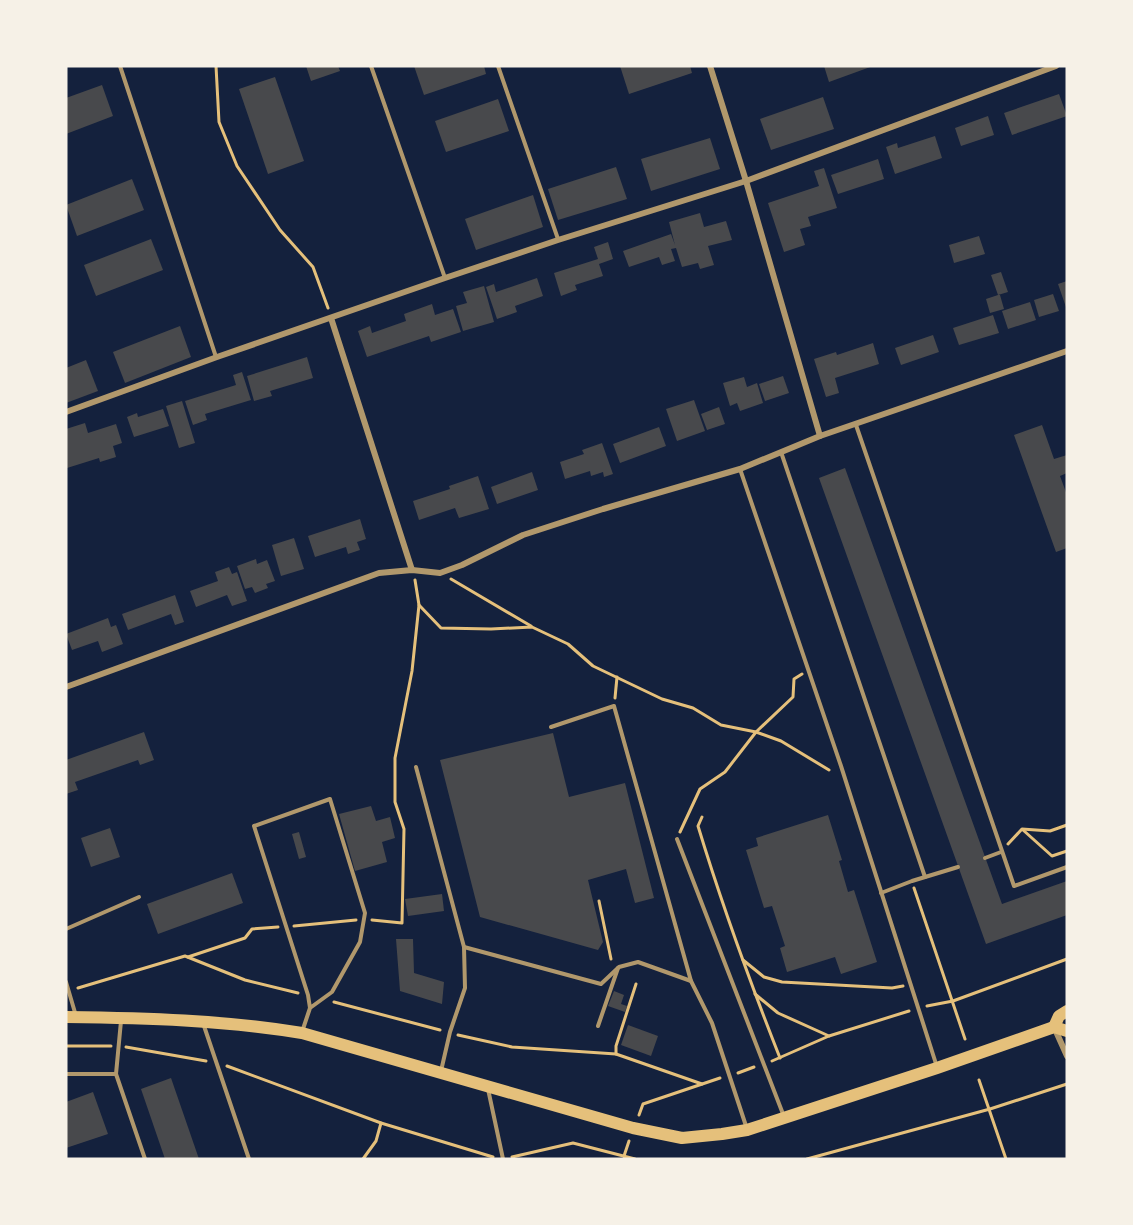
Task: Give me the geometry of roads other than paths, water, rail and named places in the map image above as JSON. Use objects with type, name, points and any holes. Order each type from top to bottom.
[{"type":"main road","points":[[1054,1027],[1059,1016],[1067,1011]]},
{"type":"main road","points":[[71,1017],[202,1020],[302,1033],[624,1126],[663,1135],[692,1137],[747,1130],[1054,1027],[1067,1031]]},
{"type":"street","points":[[710,66],[820,436]]},
{"type":"street","points":[[66,412],[217,357],[558,240],[746,181],[1056,66]]},
{"type":"street","points":[[331,318],[412,570]]},
{"type":"street","points":[[66,687],[379,573],[412,570],[440,573],[462,566],[523,535],[603,509],[740,470],[820,436],[1067,351]]},
{"type":"street","points":[[1054,1027],[1067,1056]]},
{"type":"lane","points":[[120,66],[217,357]]},
{"type":"lane","points":[[371,66],[445,279]]},
{"type":"lane","points":[[498,66],[558,240]]},
{"type":"lane","points":[[856,425],[1014,886],[1067,867]]},
{"type":"lane","points":[[781,452],[925,877]]},
{"type":"lane","points":[[740,470],[937,1068]]},
{"type":"lane","points":[[550,727],[614,706],[691,981],[712,1023],[747,1130]]},
{"type":"lane","points":[[416,767],[464,947],[465,988],[440,1071]]},
{"type":"lane","points":[[302,1033],[310,1008],[308,995],[254,825],[330,799],[365,913],[360,942],[332,992],[310,1008]]},
{"type":"lane","points":[[676,839],[784,1118]]},
{"type":"lane","points":[[985,858],[1001,852]]},
{"type":"lane","points":[[881,893],[958,867]]},
{"type":"lane","points":[[66,928],[139,897]]},
{"type":"lane","points":[[464,947],[601,984],[619,967],[638,962],[691,981]]},
{"type":"lane","points":[[598,1026],[619,967]]},
{"type":"lane","points":[[66,982],[71,1017]]},
{"type":"lane","points":[[121,1017],[117,1074],[144,1159]]},
{"type":"lane","points":[[202,1020],[249,1159]]},
{"type":"lane","points":[[66,1074],[117,1074]]},
{"type":"lane","points":[[488,1085],[503,1159]]}]
